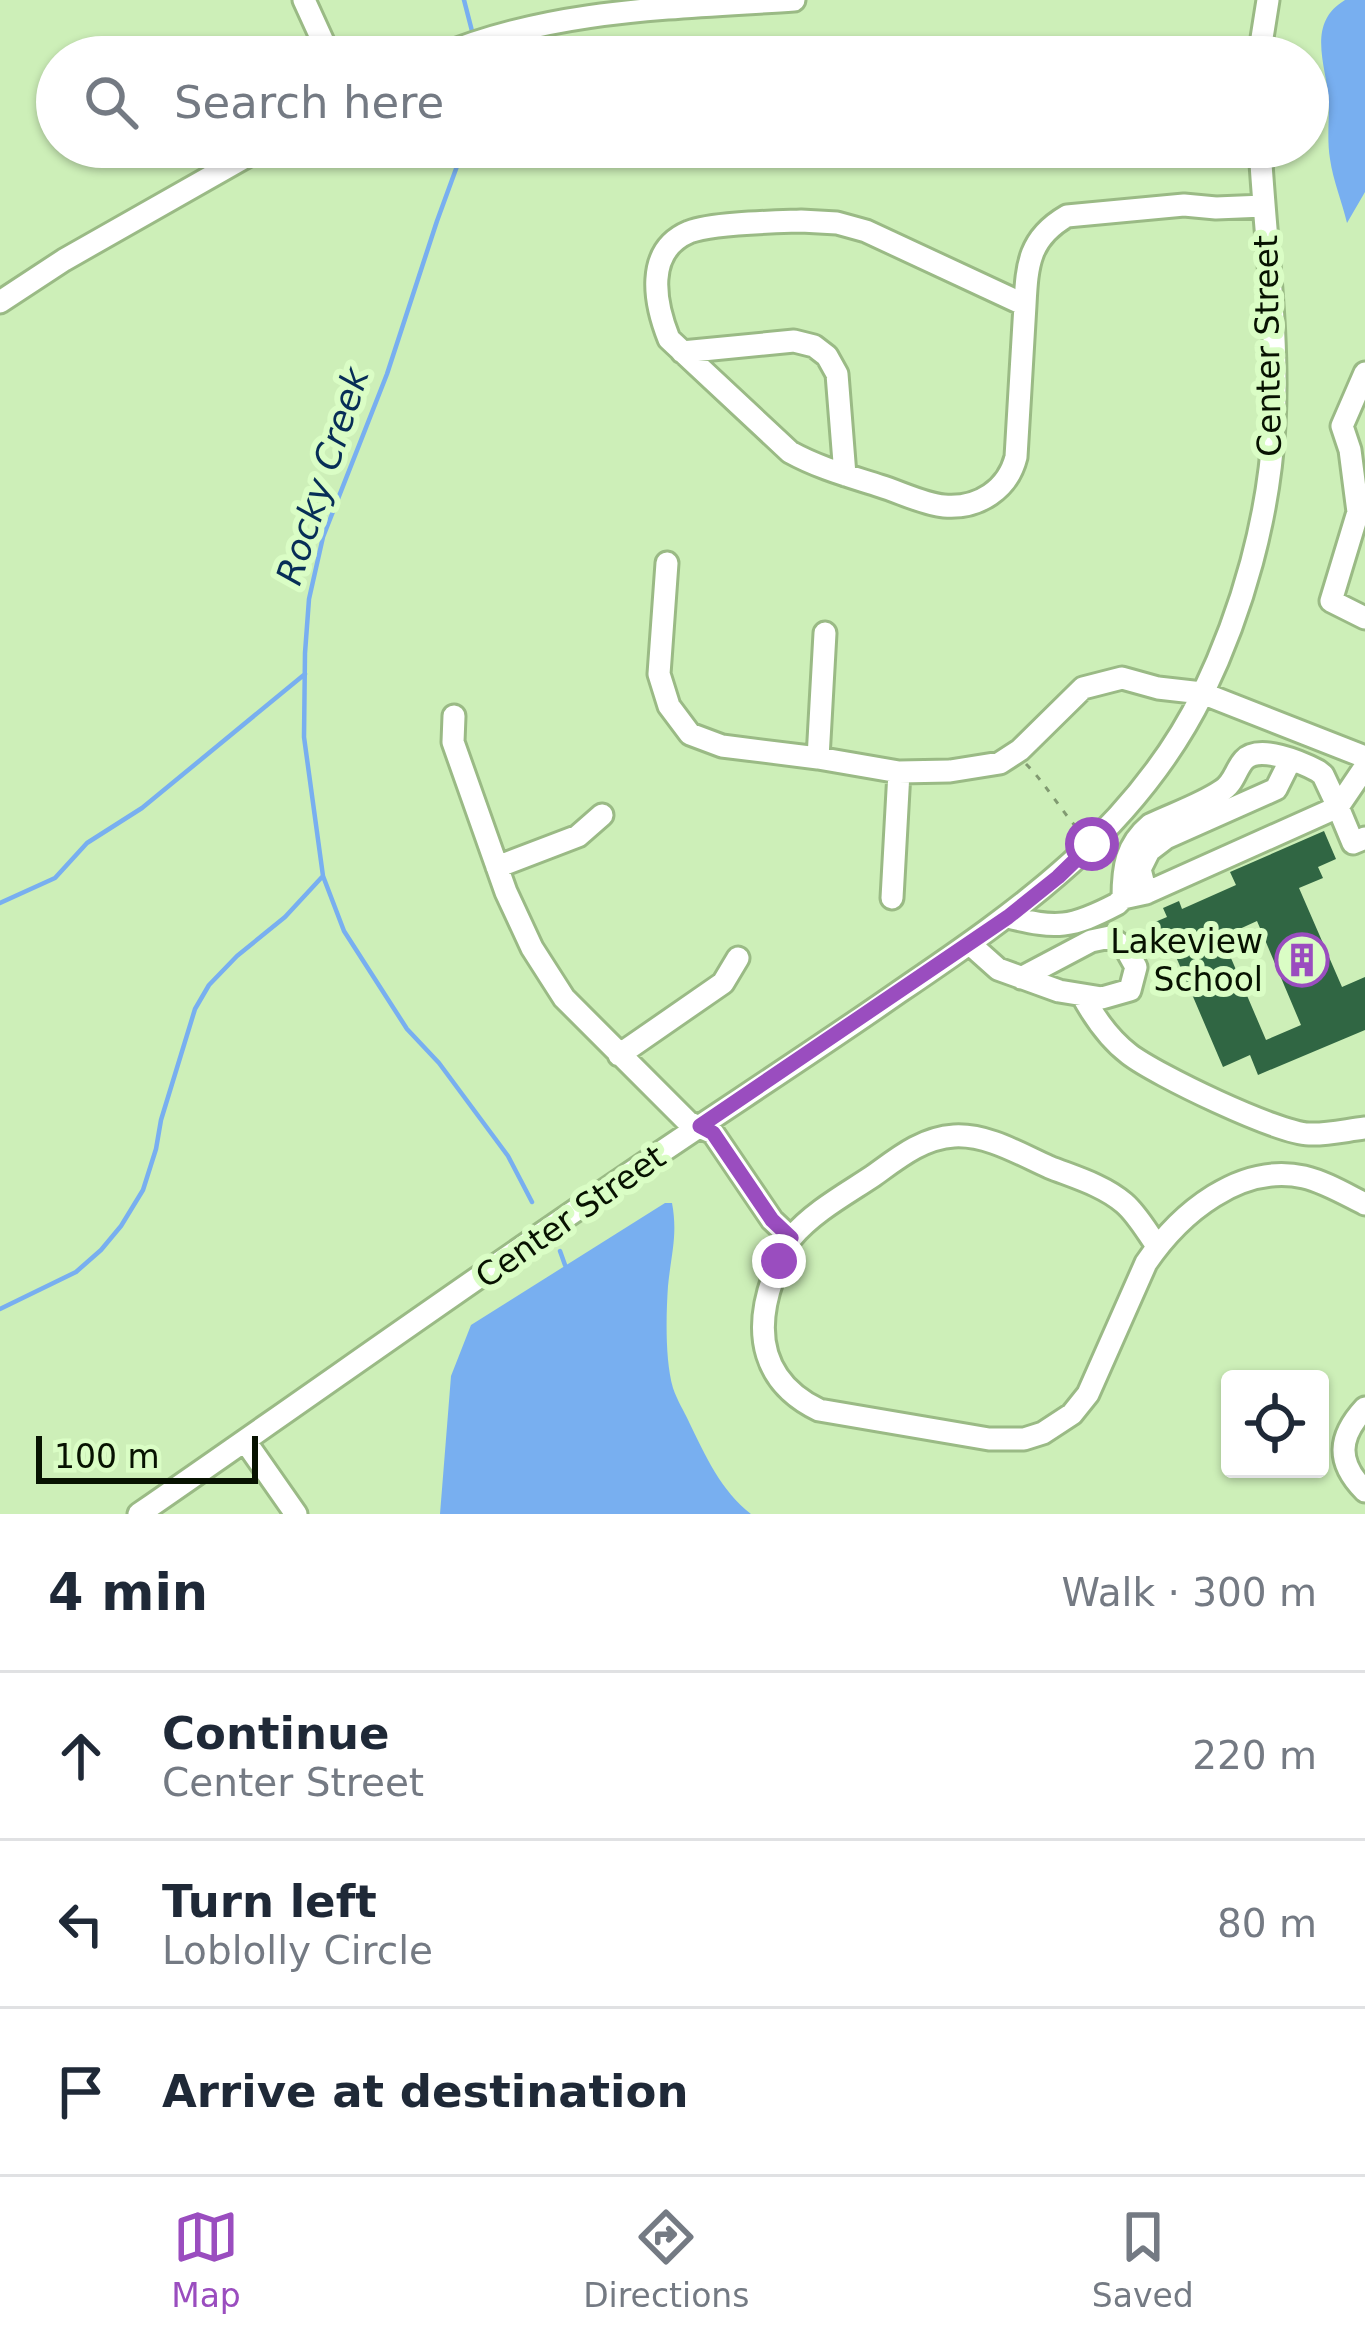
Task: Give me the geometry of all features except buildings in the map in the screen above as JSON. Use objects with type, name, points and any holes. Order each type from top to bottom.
[{"type":"street","points":[[304,0],[320,36]]},
{"type":"street","points":[[498,36],[565,20],[634,11],[794,0]]},
{"type":"street","points":[[1262,36],[1268,0]]},
{"type":"street","points":[[0,302],[226,168]]},
{"type":"street","name":"Center Street","points":[[139,1514],[970,944],[1058,877],[1105,832],[1152,775],[1202,693],[1249,572],[1258,536],[1271,460],[1274,383],[1261,168]]},
{"type":"street","points":[[1025,304],[866,231],[837,223],[759,223],[691,231],[672,243],[658,268],[655,292],[669,339],[790,452],[813,465],[943,506],[970,504],[1002,487],[1012,472],[1016,457],[1025,304],[1026,280],[1035,244],[1050,226],[1067,216],[1184,205],[1264,206]]},
{"type":"street","points":[[682,352],[794,341],[814,346],[827,356],[837,374],[845,475]]},
{"type":"street","points":[[1365,373],[1342,426],[1358,512],[1331,601],[1365,618]]},
{"type":"street","points":[[667,563],[659,674],[669,706],[689,734],[722,746],[899,772],[1000,763],[1083,688],[1122,678],[1202,693],[1365,757]]},
{"type":"street","points":[[818,758],[825,633]]},
{"type":"street","points":[[454,716],[453,742],[497,868],[532,948],[564,998],[688,1123],[713,1133],[772,1220],[791,1238]]},
{"type":"street","points":[[1135,895],[1126,859],[1131,845],[1150,825],[1225,790],[1252,754],[1274,754],[1323,775],[1353,842],[1365,838]]},
{"type":"street","points":[[1135,895],[1149,851],[1166,838],[1276,789],[1290,761]]},
{"type":"street","points":[[1008,917],[1065,926],[1106,910],[1337,807],[1365,767]]},
{"type":"street","points":[[892,898],[899,772]]},
{"type":"street","points":[[497,868],[578,836],[602,815]]},
{"type":"street","points":[[970,944],[998,969],[1059,992],[1102,998],[1130,990],[1136,967],[1126,949],[1110,937],[1091,941],[1022,978]]},
{"type":"street","points":[[619,1055],[723,982],[737,958]]},
{"type":"street","points":[[1082,995],[1095,1020],[1127,1053],[1167,1077],[1306,1135],[1365,1128]]},
{"type":"street","points":[[1157,1246],[1132,1211],[1110,1193],[990,1142],[961,1136],[935,1139],[911,1149],[791,1238],[771,1283],[764,1328],[766,1354],[788,1390],[808,1405],[833,1414],[1004,1441],[1043,1433],[1080,1405],[1093,1384],[1157,1246],[1207,1201],[1232,1186],[1286,1174],[1307,1178],[1365,1204]]},
{"type":"street","points":[[1365,1408],[1350,1426],[1344,1454],[1350,1474],[1365,1491]]},
{"type":"street","points":[[245,1441],[296,1514]]},
{"type":"path","points":[[1015,754],[1044,782],[1081,832]]},
{"type":"water","points":[[1345,0],[1365,0],[1365,192],[1347,223],[1329,148],[1329,36],[1322,36],[1333,10]]},
{"type":"water","points":[[665,1203],[672,1203],[674,1225],[667,1324],[673,1388],[715,1472],[751,1514],[440,1514],[451,1376],[471,1325]]},
{"type":"waterway","name":"Rocky Creek","points":[[464,0],[472,31]]},
{"type":"waterway","name":"Rocky Creek","points":[[456,168],[387,374],[323,537],[309,599],[304,737],[323,876],[344,931],[407,1029],[439,1063],[508,1156],[532,1202]]},
{"type":"waterway","points":[[0,903],[55,878],[87,843],[142,808],[305,674]]},
{"type":"waterway","points":[[0,1309],[76,1272],[121,1226],[143,1190],[195,1009],[209,985],[322,877]]},
{"type":"waterway","name":"Rocky Creek","points":[[560,1251],[565,1265]]},
{"type":"place","name":"Lakeview School","points":[[1302,960]]},
{"type":"route","points":[[779,1261],[791,1238],[772,1220],[713,1133],[700,1126],[1008,917],[1092,844]]}]
